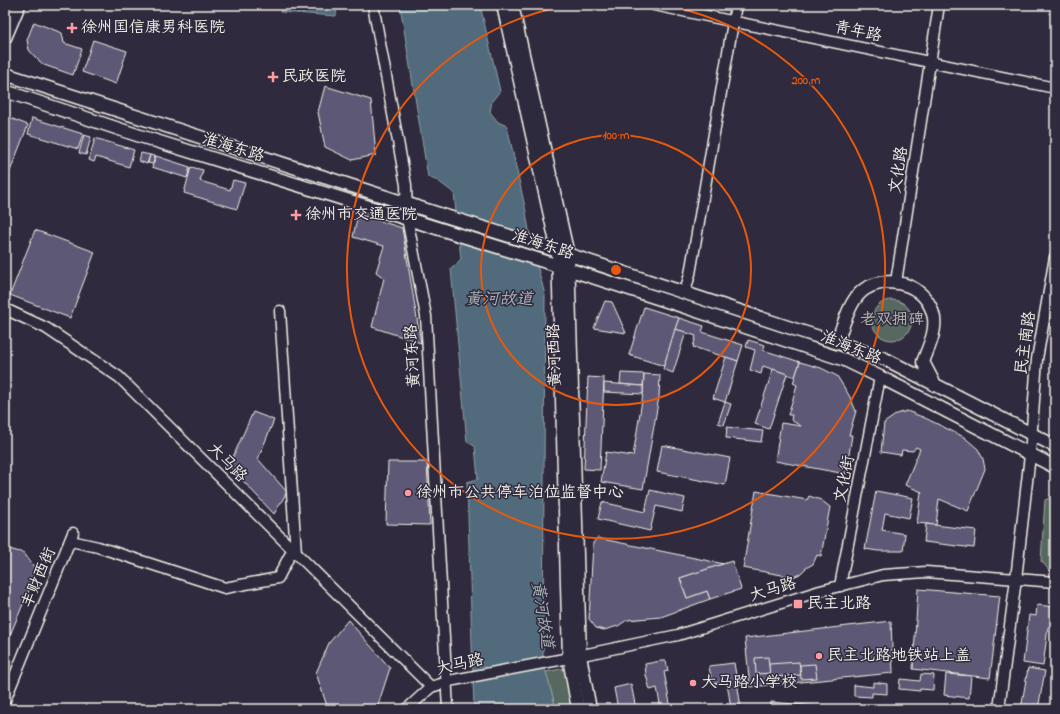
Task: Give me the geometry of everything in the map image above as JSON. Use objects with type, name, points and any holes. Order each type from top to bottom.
[{"type":"main road","points":[[5,38],[19,5]]},
{"type":"main road","name":"黄河西路","points":[[503,5],[563,253]]},
{"type":"main road","name":"黄河西路","points":[[512,5],[563,253],[571,658],[578,709]]},
{"type":"main road","name":"淮海东路","points":[[5,74],[442,215],[540,245],[885,359],[1055,446]]},
{"type":"main road","name":"淮海东路","points":[[5,91],[140,136],[543,261],[845,360],[1055,467]]},
{"type":"main road","points":[[829,340],[840,334],[853,301],[863,290],[877,283],[896,282],[906,285],[919,292],[929,304],[934,318],[934,333],[923,362],[935,385]]},
{"type":"main road","name":"黄河西路","points":[[571,658],[590,709]]},
{"type":"street","name":"黄河东路","points":[[373,5],[406,185],[407,218],[426,316],[450,681],[448,709]]},
{"type":"street","name":"青年路","points":[[654,5],[1055,88]]},
{"type":"street","points":[[685,292],[690,274],[736,5]]},
{"type":"street","name":"文化路","points":[[896,282],[939,5]]},
{"type":"street","name":"民主南路","points":[[1032,434],[1037,359],[1055,257]]},
{"type":"street","name":"大马路","points":[[5,309],[46,328],[119,377],[432,687],[450,681],[571,658],[678,635],[820,591],[883,575],[926,572],[1055,582]]},
{"type":"street","points":[[280,311],[294,551]]},
{"type":"street","name":"文化街","points":[[840,586],[880,377]]},
{"type":"street","points":[[999,709],[1016,579],[1032,434]]},
{"type":"street","name":"丰财西街","points":[[5,700],[72,537],[98,547],[225,588],[278,578],[294,551]]},
{"type":"street","points":[[406,709],[432,687]]},
{"type":"green space","name":"老双拥碑","points":[[896,300],[903,303],[909,309],[912,320],[911,328],[903,337],[896,340],[888,340],[881,337],[873,328],[872,316],[875,309],[884,301]]},
{"type":"green space","points":[[1055,496],[1055,572],[1051,572],[1041,561],[1045,500]]},
{"type":"green space","points":[[566,668],[574,709],[556,709],[546,672]]},
{"type":"water","points":[[281,5],[337,5],[336,16],[280,12]]},
{"type":"water","name":"黄河故道","points":[[400,5],[480,5],[500,91],[492,101],[490,112],[498,122],[507,126],[525,207],[531,242],[545,295],[543,661],[556,709],[474,709],[467,482],[478,479],[475,446],[467,442],[451,269],[461,259],[454,193],[438,181],[428,177]]},
{"type":"building","points":[[34,22],[62,33],[64,43],[82,49],[73,75],[44,65],[29,50],[27,40]]},
{"type":"building","points":[[93,40],[127,51],[116,84],[82,72]]},
{"type":"building","points":[[325,86],[371,100],[376,155],[352,160],[325,147],[318,112]]},
{"type":"building","points":[[5,116],[28,125],[5,184]]},
{"type":"building","points":[[32,118],[83,134],[78,149],[28,134]]},
{"type":"building","points":[[84,135],[91,137],[86,155],[79,153]]},
{"type":"building","points":[[95,138],[134,150],[129,167],[96,157],[94,162],[89,160]]},
{"type":"building","points":[[141,153],[150,155],[147,164],[139,161]]},
{"type":"building","points":[[150,155],[155,156],[153,164],[148,163]]},
{"type":"building","points":[[156,156],[190,167],[187,178],[152,167]]},
{"type":"building","points":[[191,167],[203,170],[200,181],[230,190],[233,180],[245,183],[237,209],[184,193]]},
{"type":"building","points":[[358,214],[402,228],[421,343],[372,327],[384,278],[376,272],[384,246],[353,237]]},
{"type":"building","points":[[35,230],[95,252],[70,318],[10,295]]},
{"type":"building","points":[[5,271],[8,272],[5,281]]},
{"type":"building","points":[[605,301],[612,302],[626,333],[594,328]]},
{"type":"building","points":[[644,307],[679,318],[664,366],[629,355]]},
{"type":"building","points":[[679,318],[704,326],[702,332],[743,345],[738,361],[693,347],[696,336],[675,329]]},
{"type":"building","points":[[675,329],[686,332],[673,373],[663,369]]},
{"type":"building","points":[[748,340],[765,345],[763,350],[800,362],[795,377],[763,366],[761,374],[750,370],[755,350],[746,347]]},
{"type":"building","points":[[726,357],[738,361],[725,402],[713,398]]},
{"type":"building","points":[[800,362],[821,368],[837,376],[850,397],[856,411],[849,435],[852,435],[846,474],[775,461],[781,423],[801,426],[791,420],[792,415],[788,415],[797,385],[793,383]]},
{"type":"building","points":[[773,369],[787,374],[769,429],[755,424]]},
{"type":"building","points":[[621,373],[644,374],[643,386],[620,384]]},
{"type":"building","points":[[644,374],[660,375],[659,397],[643,489],[601,482],[606,452],[633,456],[643,394]]},
{"type":"building","points":[[588,377],[604,378],[600,470],[584,469]]},
{"type":"building","points":[[604,383],[643,386],[643,394],[604,392]]},
{"type":"building","points":[[725,402],[731,404],[724,425],[718,423]]},
{"type":"building","points":[[907,411],[964,437],[978,449],[983,459],[985,469],[968,511],[939,499],[936,525],[917,523],[922,492],[905,485],[920,449],[916,447],[913,451],[902,450],[901,455],[881,452],[884,423],[897,414]]},
{"type":"building","points":[[253,412],[274,420],[258,459],[287,492],[274,514],[229,466]]},
{"type":"building","points":[[727,427],[763,431],[761,442],[726,438]]},
{"type":"building","points":[[662,445],[730,458],[725,485],[657,472]]},
{"type":"building","name":"徐州市公共停车泊位监督中心","points":[[388,462],[427,462],[430,525],[386,524]]},
{"type":"building","points":[[650,490],[685,498],[682,512],[656,506],[650,531],[598,519],[602,502],[645,512]]},
{"type":"building","points":[[756,491],[807,500],[809,496],[821,500],[830,507],[821,556],[817,555],[813,564],[800,574],[793,577],[743,568]]},
{"type":"building","points":[[876,491],[913,498],[909,518],[885,513],[882,530],[905,534],[903,551],[878,551],[865,549]]},
{"type":"building","points":[[926,524],[976,530],[974,548],[924,542]]},
{"type":"building","points":[[597,538],[724,564],[680,578],[687,598],[707,591],[710,599],[661,617],[627,620],[618,626],[604,630],[596,628],[589,619],[593,543]]},
{"type":"building","points":[[5,548],[24,553],[37,571],[5,647]]},
{"type":"building","points":[[732,561],[741,589],[710,599],[707,591],[687,598],[680,578]]},
{"type":"building","points":[[918,589],[1000,596],[990,678],[913,669]]},
{"type":"building","points":[[1037,605],[1055,607],[1055,628],[1048,627],[1043,666],[1023,663],[1029,615],[1036,616]]},
{"type":"building","points":[[348,620],[390,668],[378,705],[359,709],[328,709],[316,673],[329,643]]},
{"type":"building","name":"民主北路地铁站上盖","points":[[891,621],[893,673],[750,687],[745,638]]},
{"type":"building","points":[[768,657],[770,673],[756,674],[755,658]]},
{"type":"building","points":[[666,661],[668,671],[664,672],[671,709],[661,709],[657,688],[650,690],[646,675],[645,664]]},
{"type":"building","points":[[799,662],[801,675],[770,677],[769,664]]},
{"type":"building","points":[[734,663],[741,709],[731,709],[727,682],[712,684],[709,666]]},
{"type":"building","points":[[815,664],[817,678],[801,679],[800,665]]},
{"type":"building","points":[[1051,665],[1055,665],[1055,676],[1050,675]]},
{"type":"building","points":[[1028,668],[1045,671],[1038,709],[1021,709]]},
{"type":"building","points":[[921,674],[934,675],[933,690],[920,689],[920,691],[899,689],[900,679],[920,681]]},
{"type":"building","points":[[946,674],[971,676],[969,698],[944,695]]},
{"type":"building","points":[[873,682],[887,684],[887,694],[872,693],[872,697],[854,696],[854,685],[873,687]]},
{"type":"building","points":[[631,684],[636,709],[618,709],[614,688]]},
{"type":"building","points":[[771,702],[827,707],[827,709],[770,709]]},
{"type":"place","name":"徐州国信康男科医院","points":[[72,28]]},
{"type":"place","name":"民政医院","points":[[273,77]]},
{"type":"place","name":"徐州市交通医院","points":[[296,215]]},
{"type":"place","name":"徐州市公共停车泊位监督中心","points":[[408,493]]},
{"type":"place","name":"民主北路","points":[[798,604]]},
{"type":"place","name":"民主北路地铁站上盖","points":[[819,656]]},
{"type":"place","name":"大马路小学校","points":[[693,683]]}]
